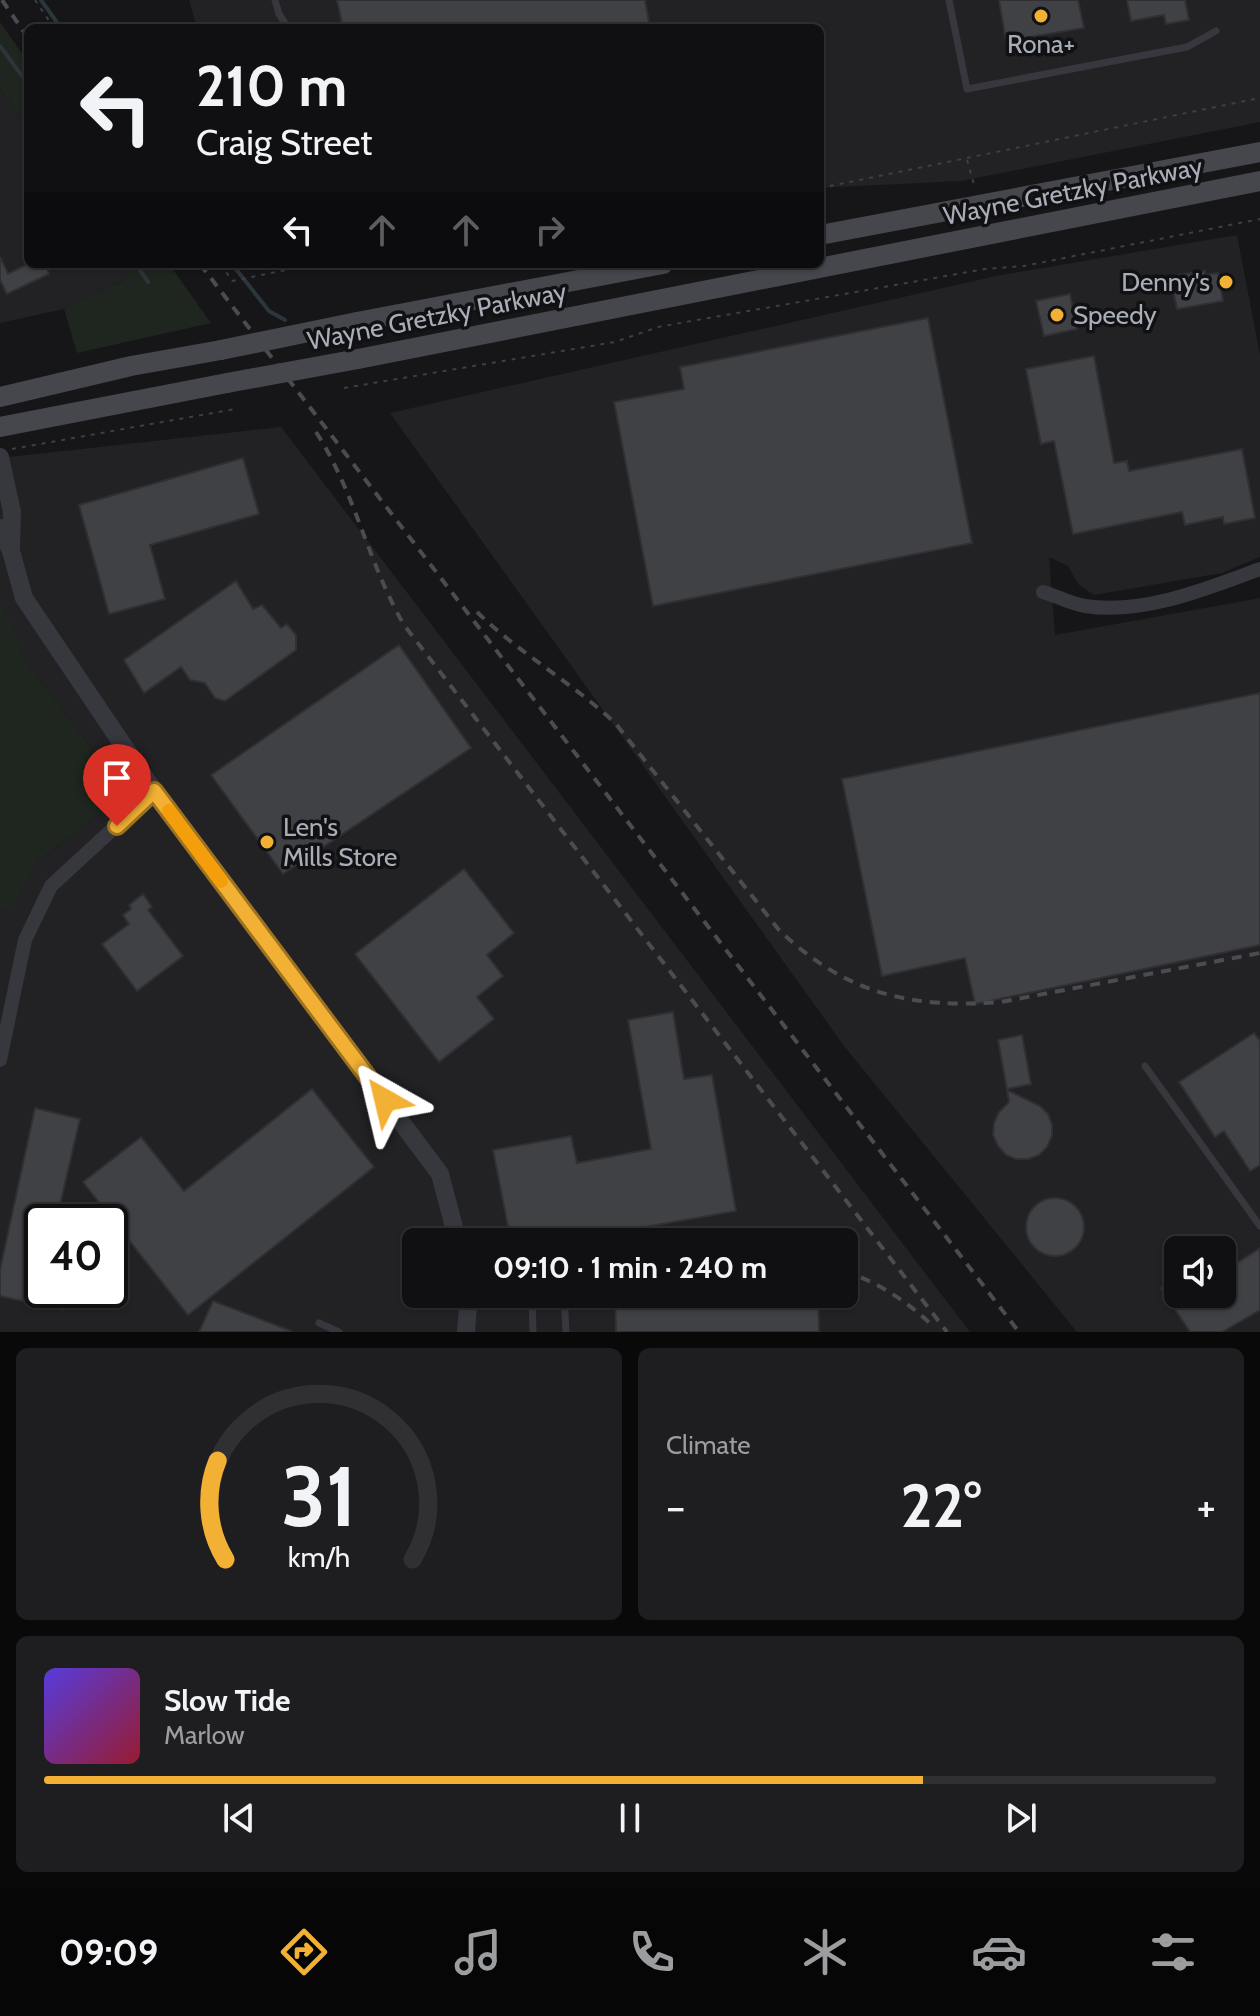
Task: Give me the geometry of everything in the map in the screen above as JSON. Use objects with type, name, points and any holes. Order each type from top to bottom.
[{"type":"main road","name":"Wayne Gretzky Parkway","points":[[824,234],[1260,152]]},
{"type":"main road","name":"Wayne Gretzky Parkway","points":[[824,267],[1260,181]]},
{"type":"main road","name":"Wayne Gretzky Parkway","points":[[0,397],[131,366],[642,268]]},
{"type":"main road","name":"Wayne Gretzky Parkway","points":[[0,427],[819,268]]},
{"type":"street","points":[[0,454],[12,512],[11,551]]},
{"type":"street","points":[[0,528],[11,551],[24,598],[154,791],[440,1174],[454,1228]]},
{"type":"street","points":[[1043,592],[1084,606],[1132,606],[1198,591],[1260,569]]},
{"type":"street","points":[[0,1060],[25,940],[51,886],[154,791]]},
{"type":"street","points":[[466,1332],[468,1308]]},
{"type":"lane","points":[[275,0],[285,24]]},
{"type":"lane","points":[[949,0],[967,89],[1187,47],[1216,31]]},
{"type":"lane","points":[[1145,1066],[1260,1226]]},
{"type":"lane","points":[[532,1308],[533,1332]]},
{"type":"lane","points":[[565,1308],[566,1332]]},
{"type":"lane","points":[[319,1323],[339,1332]]},
{"type":"path","points":[[35,0],[51,24]]},
{"type":"path","points":[[824,187],[1260,98]]},
{"type":"path","points":[[967,159],[979,205]]},
{"type":"path","points":[[344,388],[615,342],[658,327],[985,269],[1024,266],[1260,219]]},
{"type":"path","points":[[224,268],[232,281],[295,268]]},
{"type":"path","points":[[0,454],[235,409]]},
{"type":"shaded area","points":[[189,0],[1260,0],[1260,122],[961,181],[824,188],[824,24],[196,24]]},
{"type":"shaded area","points":[[0,22],[24,56],[24,123],[0,88]]},
{"type":"shaded area","points":[[0,88],[24,123],[24,268],[123,268],[129,278],[64,309],[0,323]]},
{"type":"shaded area","points":[[1237,235],[1260,355],[1260,557],[1222,573],[1094,595],[1079,585],[1068,566],[1049,557],[1055,635],[1260,598],[1260,1332],[1077,1332],[844,1046],[390,413],[996,276]]},
{"type":"shaded area","points":[[123,268],[172,268],[211,323],[77,353],[64,309],[129,278]]},
{"type":"shaded area","points":[[281,427],[970,1332],[0,1332],[0,909],[9,910],[38,861],[126,794],[26,661],[0,598],[0,458]]},
{"type":"shaded area","points":[[0,598],[26,661],[126,794],[38,861],[9,911],[0,909]]},
{"type":"building","points":[[337,0],[645,0],[649,24],[342,24]]},
{"type":"building","name":"Rona+","points":[[999,0],[1078,0],[1084,28],[1006,41]]},
{"type":"building","name":"Rona+","points":[[1127,0],[1185,0],[1189,20],[1166,24],[1164,15],[1131,21]]},
{"type":"building","points":[[0,257],[8,274],[24,266],[47,268],[49,274],[7,294],[0,280]]},
{"type":"building","points":[[1205,271],[1205,275],[1218,273],[1223,301],[1177,309],[1170,276]]},
{"type":"building","name":"Speedy","points":[[1070,294],[1077,329],[1044,336],[1036,301]]},
{"type":"building","points":[[928,318],[972,543],[653,606],[614,402],[684,389],[680,367]]},
{"type":"building","points":[[1094,356],[1114,463],[1127,461],[1129,471],[1242,449],[1255,518],[1224,524],[1223,517],[1185,525],[1182,512],[1073,534],[1054,441],[1041,444],[1026,369]]},
{"type":"building","points":[[243,458],[259,514],[150,545],[165,599],[109,614],[79,505]]},
{"type":"building","points":[[236,581],[253,609],[262,605],[281,628],[287,624],[296,635],[296,650],[225,701],[215,698],[205,683],[190,680],[181,667],[144,693],[124,660]]},
{"type":"building","points":[[399,645],[471,748],[283,874],[211,775]]},
{"type":"building","points":[[1260,693],[1260,945],[975,1004],[965,958],[882,976],[842,779]]},
{"type":"building","points":[[464,869],[514,933],[487,955],[503,976],[477,997],[494,1019],[439,1062],[355,954]]},
{"type":"building","points":[[143,894],[152,907],[148,910],[183,956],[137,991],[102,944],[129,924],[123,915],[131,909],[129,905]]},
{"type":"building","points":[[673,1012],[684,1079],[712,1075],[736,1211],[640,1228],[508,1228],[493,1150],[571,1136],[577,1163],[651,1149],[628,1020]]},
{"type":"building","points":[[1254,1033],[1260,1041],[1260,1165],[1250,1171],[1224,1131],[1215,1137],[1179,1082]]},
{"type":"building","points":[[1022,1035],[1031,1084],[1007,1089],[998,1040]]},
{"type":"building","points":[[312,1089],[374,1167],[188,1315],[128,1239],[128,1204],[100,1204],[83,1182],[141,1137],[184,1191]]},
{"type":"building","points":[[1007,1090],[1040,1106],[1048,1114],[1052,1136],[1039,1155],[1016,1159],[1006,1155],[998,1146],[993,1135],[994,1123],[1009,1102]]},
{"type":"building","points":[[35,1108],[80,1119],[60,1204],[24,1204],[24,1301],[0,1296],[0,1270]]},
{"type":"building","points":[[1055,1198],[1075,1207],[1084,1227],[1075,1247],[1055,1256],[1035,1247],[1026,1227],[1035,1207]]},
{"type":"building","points":[[1260,1248],[1260,1310],[1222,1332],[1190,1332],[1174,1308],[1236,1308],[1236,1264]]},
{"type":"building","points":[[213,1301],[291,1331],[291,1332],[199,1332]]},
{"type":"building","points":[[615,1308],[818,1308],[819,1332],[616,1332]]},
{"type":"waterway","points":[[41,0],[58,24]]},
{"type":"waterway","points":[[0,46],[24,79]]},
{"type":"waterway","points":[[139,268],[148,282]]},
{"type":"waterway","points":[[235,268],[269,311],[285,320]]},
{"type":"railway","points":[[2,0],[24,32]]},
{"type":"railway","points":[[203,268],[1019,1332]]},
{"type":"railway","points":[[316,432],[341,479],[391,601],[404,625],[947,1332]]},
{"type":"railway","points":[[477,612],[616,724],[779,930],[804,952],[855,983],[881,993],[938,1003],[1001,1002],[1260,953]]},
{"type":"railway","points":[[858,1277],[891,1293],[932,1325]]},
{"type":"slow traffic","points":[[169,811],[221,881]]},
{"type":"place","name":"Rona+","points":[[1041,16]]},
{"type":"place","name":"Denny's","points":[[1226,282]]},
{"type":"place","name":"Speedy","points":[[1057,315]]},
{"type":"place","name":"Len's Mills Store","points":[[267,842]]},
{"type":"route","points":[[117,826],[154,791],[385,1100]]}]
